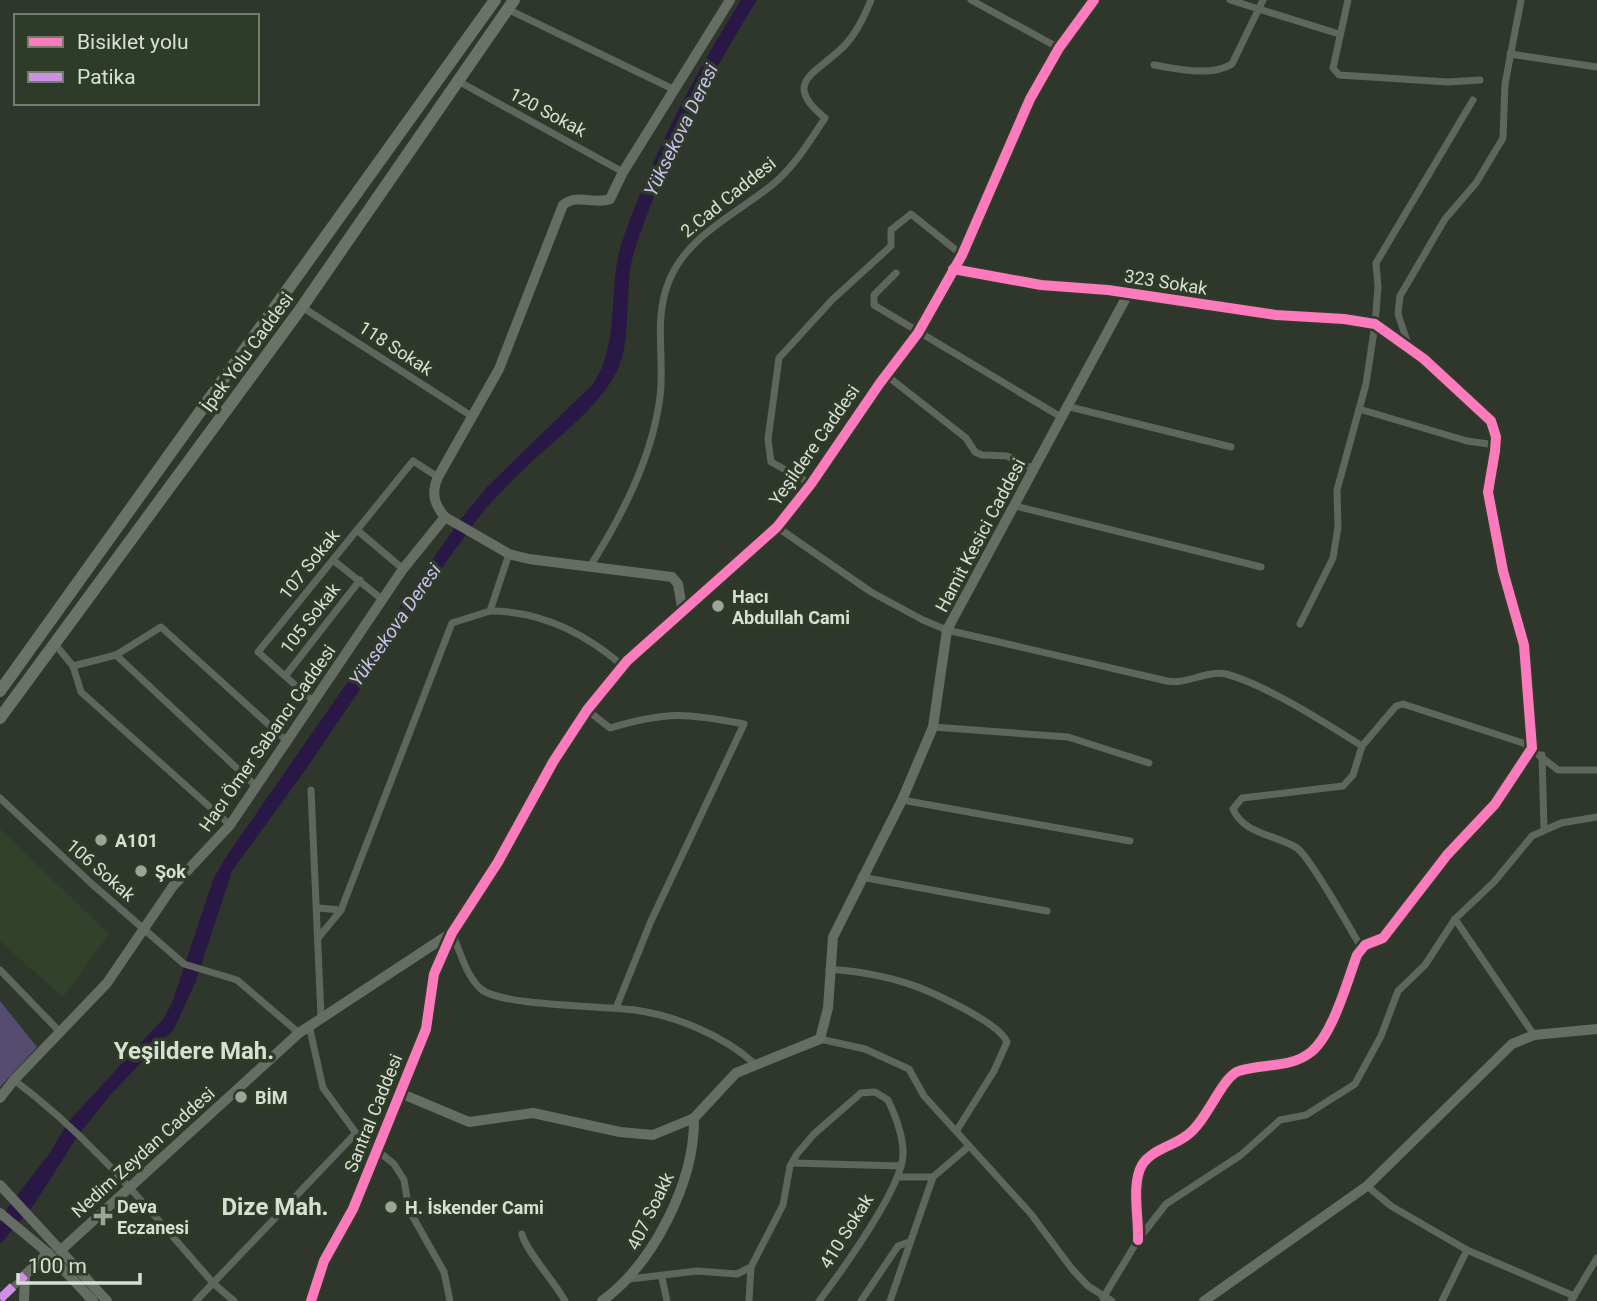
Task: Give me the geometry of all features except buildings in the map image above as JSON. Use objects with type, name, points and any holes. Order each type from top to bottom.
[{"type":"highway","name":"İpek Yolu Caddesi","points":[[0,691],[495,0]]},
{"type":"highway","name":"İpek Yolu Caddesi","points":[[0,718],[302,307],[510,5]]},
{"type":"street","points":[[683,613],[678,584],[672,577],[589,568],[509,554],[448,520],[434,499],[438,477],[499,369],[563,205],[576,199],[606,201],[614,194],[623,172],[730,0]]},
{"type":"street","name":"2.Cad Caddesi","points":[[589,568],[613,530],[652,443],[660,395],[658,313],[669,281],[692,245],[774,183],[815,133],[825,118],[806,103],[803,90],[808,77],[847,43],[871,0]]},
{"type":"street","points":[[971,0],[1059,48]]},
{"type":"street","name":"Yeşildere Caddesi","points":[[452,933],[498,862],[553,762],[586,710],[623,666],[777,527],[811,484],[918,333],[962,255],[1030,99],[1059,48],[1094,0]]},
{"type":"street","points":[[1230,0],[1262,4],[1339,34]]},
{"type":"street","points":[[1348,0],[1333,68],[1339,75],[1448,82],[1480,80]]},
{"type":"street","points":[[1409,348],[1398,314],[1400,296],[1444,219],[1476,183],[1503,138],[1505,84],[1521,0]]},
{"type":"street","points":[[1154,65],[1200,71],[1228,67],[1233,64],[1262,4]]},
{"type":"street","points":[[510,5],[676,90]]},
{"type":"street","points":[[1510,54],[1597,67]]},
{"type":"street","name":"120 Sokak","points":[[458,81],[623,172]]},
{"type":"street","points":[[1300,624],[1333,558],[1338,527],[1338,489],[1359,409],[1375,324],[1378,287],[1376,263],[1473,100]]},
{"type":"street","points":[[811,484],[771,462],[768,439],[779,358],[832,300],[891,246],[891,230],[911,215],[962,255]]},
{"type":"street","name":"323 Sokak","points":[[953,269],[1041,285],[1276,315],[1344,319],[1375,324]]},
{"type":"street","points":[[896,273],[874,295],[874,305],[1061,417]]},
{"type":"street","name":"Hamit Kesici Caddesi","points":[[820,1039],[828,1008],[828,969],[838,923],[902,800],[933,727],[947,629],[1128,294]]},
{"type":"street","name":"118 Sokak","points":[[302,307],[473,417]]},
{"type":"street","points":[[1138,1240],[1138,1178],[1142,1166],[1151,1155],[1188,1136],[1205,1119],[1225,1082],[1237,1071],[1289,1063],[1311,1052],[1325,1033],[1362,949],[1382,939],[1447,855],[1495,804],[1532,748],[1524,645],[1503,572],[1488,492],[1496,445],[1491,421],[1409,348],[1375,324]]},
{"type":"street","points":[[886,375],[965,438],[975,452],[982,455],[1007,456],[1034,469]]},
{"type":"street","points":[[1066,406],[1231,447]]},
{"type":"street","points":[[1359,409],[1467,441],[1496,445]]},
{"type":"street","name":"107 Sokak","points":[[313,701],[258,652],[413,461],[438,477]]},
{"type":"street","points":[[1014,506],[1261,567]]},
{"type":"street","name":"Hacı Ömer Sabancı Caddesi","points":[[0,1098],[59,1031],[107,983],[173,886],[230,825],[403,569],[448,520]]},
{"type":"street","points":[[777,527],[871,592],[923,620],[947,629],[1167,681],[1186,682],[1225,674],[1317,718],[1362,746]]},
{"type":"street","points":[[358,530],[403,569]]},
{"type":"street","points":[[490,611],[509,554]]},
{"type":"street","points":[[333,560],[383,600]]},
{"type":"street","name":"105 Sokak","points":[[286,675],[360,580]]},
{"type":"street","points":[[319,937],[341,910],[452,623],[490,611],[514,611],[538,616],[604,649],[623,666]]},
{"type":"street","points":[[73,666],[116,655],[160,627],[288,742]]},
{"type":"street","points":[[54,643],[73,666],[80,692],[230,825]]},
{"type":"street","points":[[116,655],[257,787]]},
{"type":"street","points":[[1362,949],[1302,852],[1241,821],[1233,809],[1242,798],[1343,786],[1353,775],[1362,746],[1396,706],[1404,704],[1532,748],[1558,770],[1597,770]]},
{"type":"street","points":[[586,710],[610,728],[664,715],[695,715],[744,724],[651,921],[616,1008]]},
{"type":"street","points":[[933,727],[1068,737],[1149,763]]},
{"type":"street","points":[[1542,755],[1544,830]]},
{"type":"street","points":[[311,790],[321,1016]]},
{"type":"street","name":"106 Sokak","points":[[0,798],[92,884],[146,928],[184,964],[237,980],[299,1033]]},
{"type":"street","points":[[902,800],[1130,841]]},
{"type":"street","points":[[1103,1297],[1138,1240],[1166,1204],[1241,1156],[1280,1120],[1306,1115],[1355,1084],[1381,1036],[1398,991],[1425,965],[1455,919],[1494,882],[1532,836],[1561,823],[1597,817]]},
{"type":"street","points":[[860,877],[1047,911]]},
{"type":"street","points":[[317,908],[341,910]]},
{"type":"street","points":[[1455,919],[1534,1035]]},
{"type":"street","points":[[452,933],[471,976],[483,991],[527,1002],[616,1008],[666,1017],[734,1045],[755,1065]]},
{"type":"street","name":"Nedim Zeydan Caddesi","points":[[61,1250],[299,1033],[321,1016],[452,933]]},
{"type":"street","name":"Santral Caddesi","points":[[311,1301],[324,1261],[353,1209],[426,1028],[434,974],[452,933]]},
{"type":"street","points":[[828,969],[864,972],[903,981],[965,1010],[1003,1033],[1007,1042],[994,1071],[957,1129]]},
{"type":"street","points":[[0,970],[59,1031]]},
{"type":"street","points":[[309,1026],[323,1088],[356,1133],[394,1164],[404,1180],[409,1210],[444,1272],[450,1301]]},
{"type":"street","points":[[1204,1301],[1367,1186],[1512,1044],[1534,1035],[1597,1029]]},
{"type":"street","points":[[400,1093],[469,1122],[533,1113],[620,1132],[653,1135],[694,1118],[736,1073],[755,1065],[820,1039],[865,1049],[909,1069],[924,1096],[957,1129],[968,1147],[982,1157],[1010,1194],[1031,1213],[1072,1269],[1103,1297],[1112,1301]]},
{"type":"street","points":[[14,1080],[55,1110],[99,1151],[214,1284],[234,1301]]},
{"type":"street","points":[[748,1301],[751,1267],[783,1205],[792,1163],[814,1134],[861,1093],[875,1092],[888,1100],[896,1120],[903,1152],[899,1177],[933,1177]]},
{"type":"street","name":"407 Soakk","points":[[602,1301],[630,1279],[643,1261],[684,1184],[694,1137],[694,1118]]},
{"type":"street","points":[[196,1301],[356,1133]]},
{"type":"street","points":[[890,1301],[933,1177],[968,1147]]},
{"type":"street","points":[[792,1163],[901,1166]]},
{"type":"street","name":"410 Sokak","points":[[820,1301],[899,1177]]},
{"type":"street","points":[[0,1185],[107,1301]]},
{"type":"street","points":[[1367,1186],[1391,1206],[1467,1250],[1573,1299],[1597,1258]]},
{"type":"street","points":[[0,1213],[48,1253],[93,1301]]},
{"type":"street","points":[[522,1234],[524,1245],[536,1256],[565,1301]]},
{"type":"street","points":[[861,1301],[898,1247],[909,1242]]},
{"type":"street","points":[[1442,1301],[1467,1250]]},
{"type":"street","points":[[0,1299],[48,1253]]},
{"type":"street","points":[[630,1279],[662,1278],[697,1271],[737,1274],[751,1267]]},
{"type":"street","points":[[24,1301],[25,1275]]},
{"type":"street","points":[[662,1278],[667,1301]]},
{"type":"shaded area","points":[[0,829],[109,934],[63,997],[0,941]]},
{"type":"shaded area","points":[[0,1001],[37,1047],[0,1087]]},
{"type":"water","name":"Yüksekova Deresi","points":[[741,0],[757,0],[688,122],[659,186],[634,252],[624,347],[614,377],[583,416],[494,500],[453,552],[306,769],[232,871],[196,981],[174,1029],[111,1094],[79,1134],[33,1206],[0,1244],[0,1222],[8,1207],[49,1154],[69,1121],[164,1018],[172,1003],[213,880],[224,860],[460,520],[488,486],[593,384],[608,350],[618,257],[634,208],[675,116]]},
{"type":"marked path","points":[[0,1299],[25,1275]]},
{"type":"cycle path","points":[[311,1301],[324,1261],[353,1209],[426,1029],[434,974],[452,933],[498,862],[553,762],[587,710],[627,661],[777,527],[811,484],[918,333],[962,255],[1030,99],[1059,48],[1094,0]]},
{"type":"cycle path","points":[[953,269],[1041,285],[1108,290],[1276,315],[1344,319],[1375,324],[1424,359],[1491,421],[1496,437],[1488,492],[1503,571],[1524,645],[1532,748],[1495,804],[1447,855],[1383,938],[1365,945],[1357,955],[1338,1007],[1319,1044],[1311,1052],[1294,1061],[1239,1071],[1233,1075],[1226,1081],[1194,1129],[1181,1140],[1146,1160],[1137,1182],[1138,1240]]},
{"type":"place","name":"Hacı Abdullah Cami","points":[[718,606]]},
{"type":"place","name":"A101","points":[[101,840]]},
{"type":"place","name":"Şok","points":[[141,871]]},
{"type":"place","name":"BİM","points":[[241,1097]]},
{"type":"place","name":"H. İskender Cami","points":[[391,1207]]},
{"type":"place","name":"Deva Eczanesi","points":[[103,1216]]},
{"type":"district","name":"Yeşildere Mah.","points":[[194,1051]]},
{"type":"district","name":"Dize Mah.","points":[[275,1207]]}]
